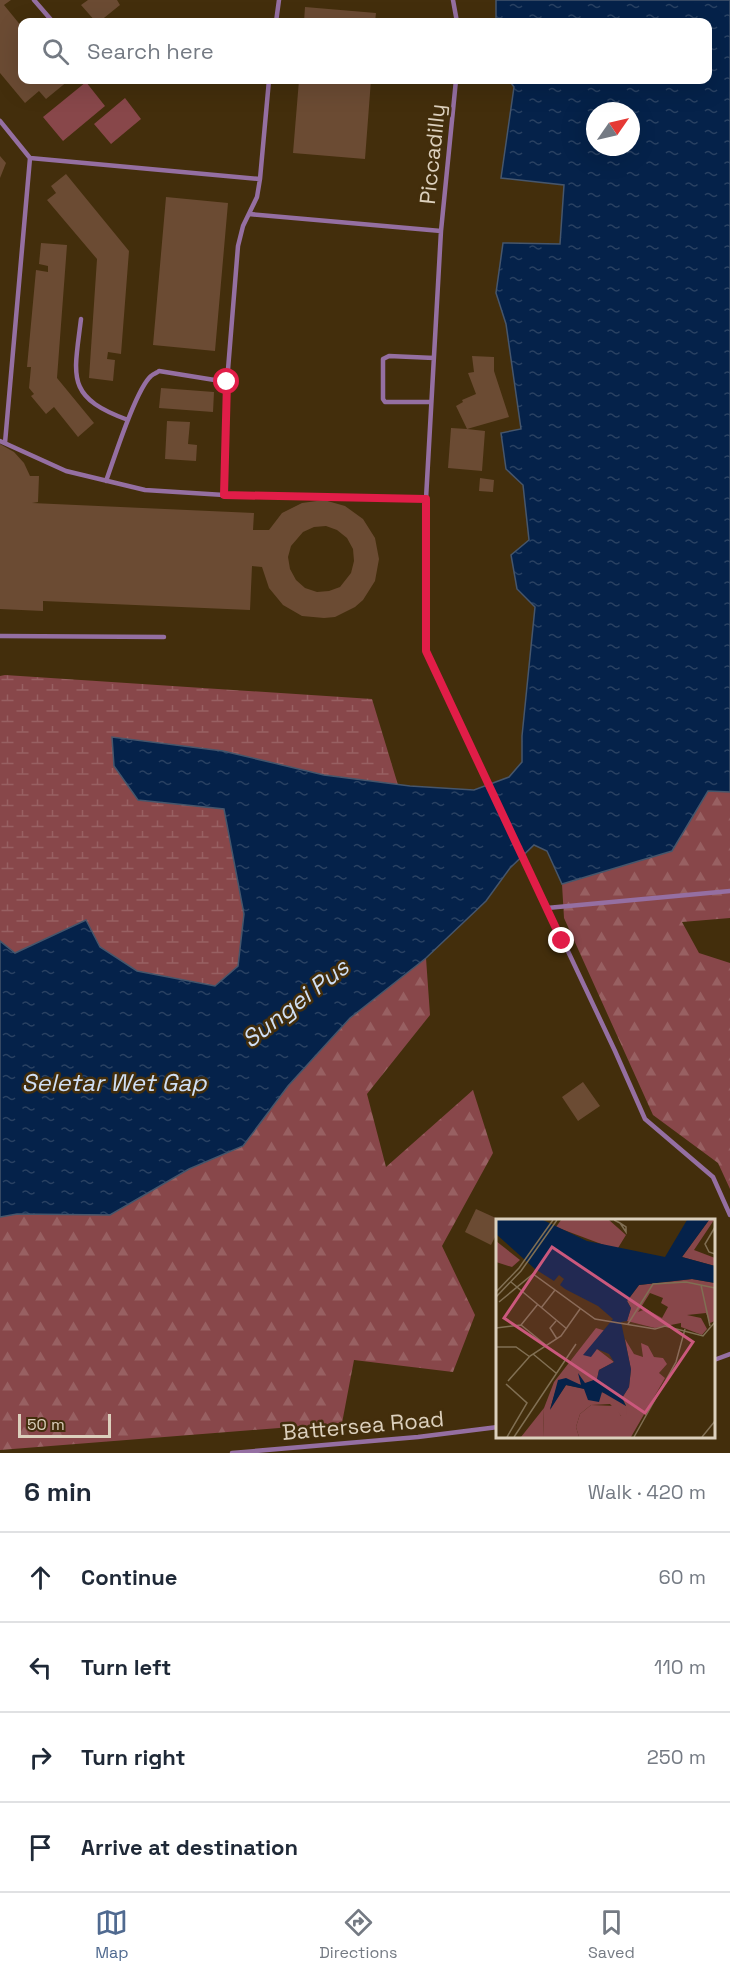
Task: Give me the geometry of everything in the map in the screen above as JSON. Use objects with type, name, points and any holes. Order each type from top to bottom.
[{"type":"lane","points":[[34,0],[50,18]]},
{"type":"lane","points":[[277,18],[279,0]]},
{"type":"lane","points":[[453,0],[456,18]]},
{"type":"lane","points":[[224,495],[227,382],[238,246],[243,226],[256,197],[260,178],[269,84]]},
{"type":"lane","name":"Piccadilly","points":[[456,84],[441,231],[431,402],[426,499],[426,651],[645,1119],[713,1177],[730,1215]]},
{"type":"lane","points":[[0,121],[30,158],[2,442],[66,471],[145,489],[224,495],[426,499]]},
{"type":"lane","points":[[30,158],[260,178]]},
{"type":"lane","points":[[249,214],[441,231]]},
{"type":"lane","points":[[81,319],[75,371],[81,393],[107,412],[128,420]]},
{"type":"lane","points":[[431,402],[385,402],[383,399],[383,359],[389,356],[434,358]]},
{"type":"lane","points":[[106,481],[128,420],[144,385],[151,376],[159,371],[227,382]]},
{"type":"lane","points":[[0,636],[164,637]]},
{"type":"lane","points":[[547,908],[730,891]]},
{"type":"lane","points":[[715,1360],[730,1354]]},
{"type":"lane","name":"Battersea Road","points":[[232,1453],[418,1437],[496,1427]]},
{"type":"green space","points":[[84,84],[88,84],[105,106],[63,141],[43,117]]},
{"type":"green space","points":[[125,98],[141,119],[111,144],[94,124]]},
{"type":"green space","points":[[0,676],[372,699],[398,785],[324,775],[138,800],[224,808],[244,914],[238,966],[215,986],[137,971],[100,947],[86,920],[15,953],[0,941]]},
{"type":"green space","points":[[708,791],[730,792],[730,918],[682,922],[699,953],[730,963],[730,1189],[718,1163],[653,1115],[564,918],[562,884],[672,851]]},
{"type":"green space","points":[[426,958],[430,1015],[367,1094],[386,1167],[473,1090],[493,1153],[442,1246],[475,1315],[453,1372],[354,1360],[342,1423],[0,1450],[0,1217],[189,1169],[243,1146],[288,1086],[350,1018]]},
{"type":"water","name":"Seletar Wet Gap","points":[[496,0],[730,0],[730,792],[708,791],[672,851],[562,884],[547,851],[534,845],[510,868],[486,901],[426,958],[350,1018],[288,1086],[243,1146],[189,1169],[110,1215],[17,1214],[0,1217],[0,941],[15,953],[86,920],[100,947],[137,971],[215,986],[238,966],[244,914],[224,809],[138,800],[114,766],[112,737],[223,751],[324,775],[410,786],[474,790],[509,777],[522,762],[522,736],[535,607],[517,589],[511,555],[529,540],[523,485],[506,469],[501,433],[521,429],[506,324],[496,293],[503,243],[560,244],[564,185],[501,178],[514,87],[512,84],[712,84],[712,18],[496,18]]},
{"type":"building","points":[[0,0],[11,0],[4,5],[18,22],[18,84],[64,84],[46,99],[39,91],[25,103],[0,73]]},
{"type":"building","points":[[88,0],[117,0],[120,5],[104,18],[92,18],[81,5]]},
{"type":"building","points":[[305,7],[376,13],[375,18],[304,18]]},
{"type":"building","points":[[299,84],[371,84],[365,159],[293,153]]},
{"type":"building","points":[[0,156],[6,163],[0,178]]},
{"type":"building","points":[[66,174],[129,251],[121,354],[108,352],[107,359],[115,360],[113,381],[89,378],[97,259],[47,200],[56,193],[51,186]]},
{"type":"building","points":[[166,197],[228,203],[215,351],[153,345]]},
{"type":"building","points":[[41,243],[67,245],[57,378],[94,423],[78,437],[54,407],[46,414],[31,396],[34,394],[29,388],[31,367],[27,367],[36,270],[48,272],[48,266],[39,264]]},
{"type":"building","points":[[472,356],[494,357],[494,371],[509,417],[467,429],[456,406],[463,402],[462,400],[476,394],[468,373],[474,372]]},
{"type":"building","points":[[161,388],[214,392],[213,412],[159,408]]},
{"type":"building","points":[[167,421],[190,422],[188,444],[197,445],[196,461],[165,459]]},
{"type":"building","points":[[451,428],[485,431],[482,471],[448,468]]},
{"type":"building","points":[[0,444],[14,452],[24,463],[30,476],[39,476],[38,502],[32,503],[254,513],[253,530],[269,530],[282,513],[302,503],[324,500],[345,506],[363,519],[375,538],[379,559],[375,581],[363,600],[355,607],[335,617],[302,616],[283,605],[269,588],[262,567],[252,566],[250,610],[43,601],[43,611],[0,609]],"holes":[[[326,526],[337,530],[347,538],[353,549],[354,561],[351,573],[340,587],[329,591],[317,592],[305,588],[296,580],[290,569],[288,557],[291,546],[303,532],[314,527]]]},
{"type":"building","points":[[480,478],[494,480],[493,492],[479,491]]},
{"type":"building","points":[[583,1082],[600,1106],[578,1121],[562,1097]]},
{"type":"building","points":[[476,1209],[498,1219],[496,1219],[496,1235],[491,1245],[465,1232]]},
{"type":"route","points":[[227,382],[224,495],[426,499],[426,651],[562,941]]},
{"type":"water label","name":"Sungei Pus","points":[[295,1003]]}]
